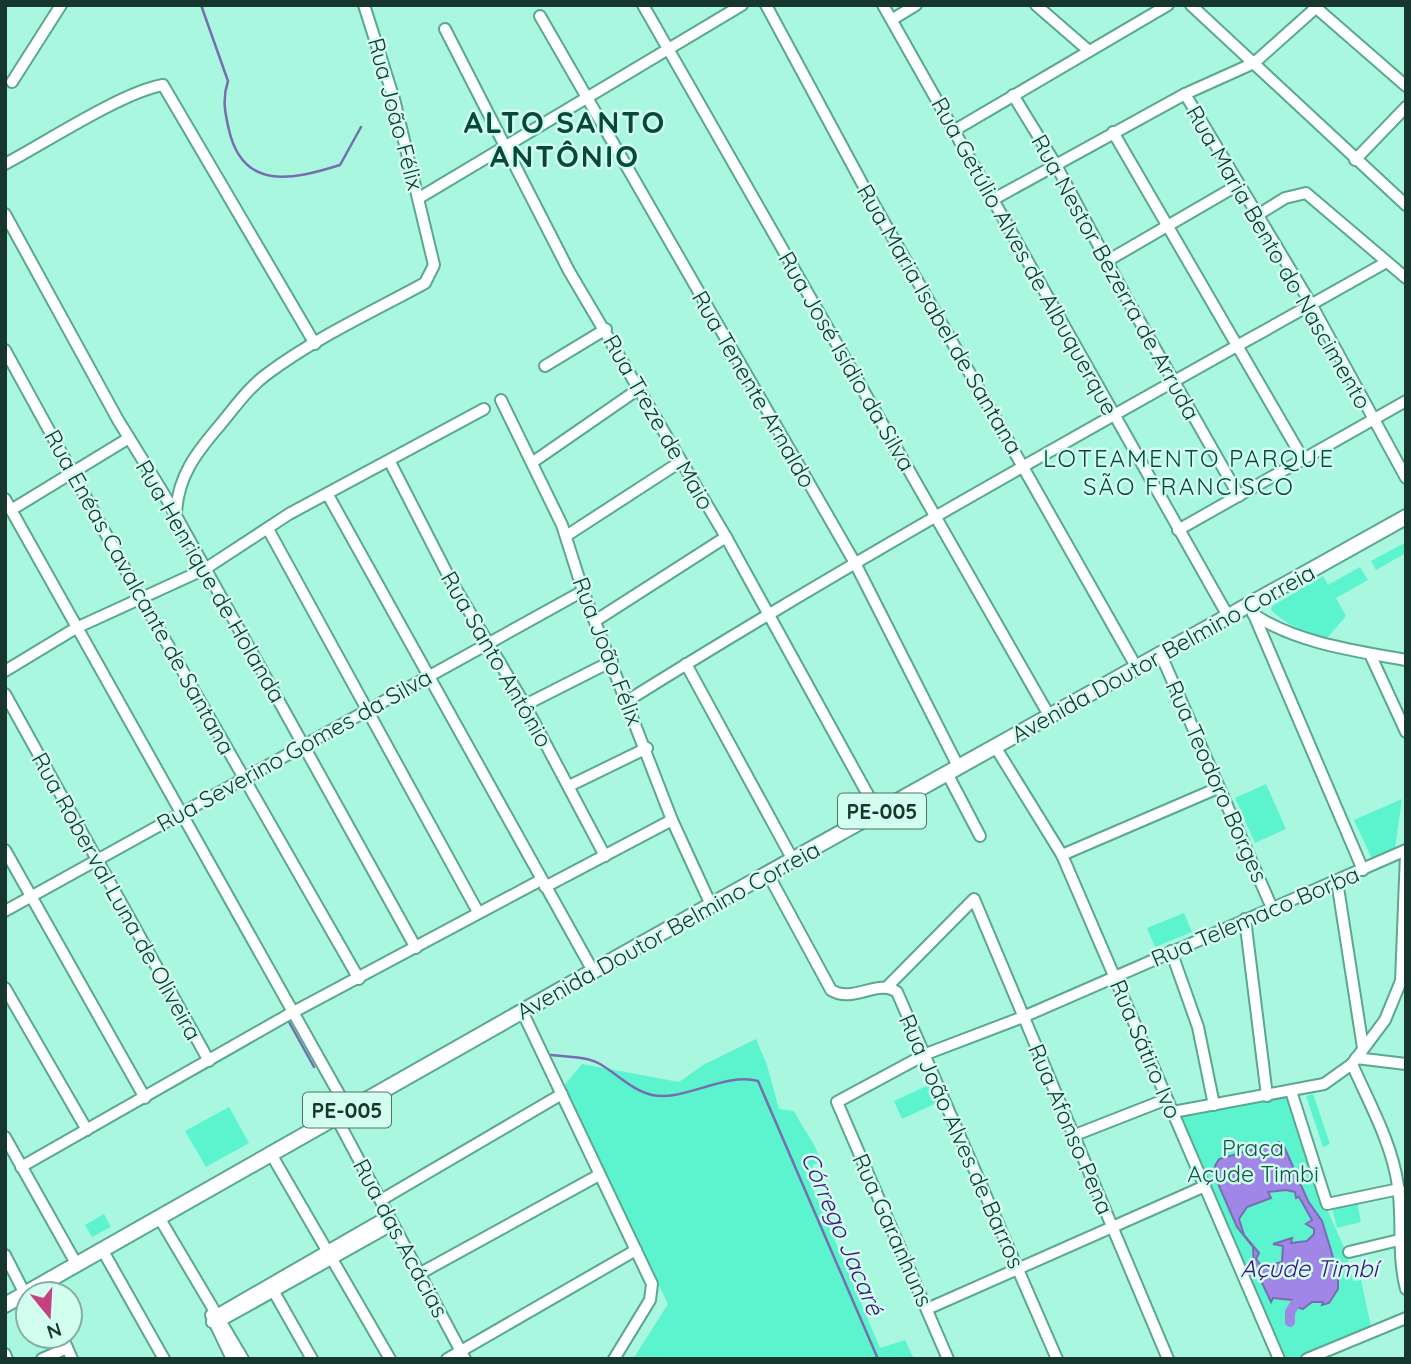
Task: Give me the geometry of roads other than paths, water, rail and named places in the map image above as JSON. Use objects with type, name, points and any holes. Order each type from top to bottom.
[{"type":"main road","name":"Avenida Doutor Belmino Correia","points":[[55,1280],[76,1265],[593,971],[1228,616],[1251,610],[1406,517]]},
{"type":"street","points":[[12,82],[61,5]]},
{"type":"street","name":"Rua João Félix","points":[[315,344],[425,283],[434,265],[394,99],[364,5]]},
{"type":"street","name":"Rua José Isídio da Silva","points":[[643,5],[670,48],[1050,717]]},
{"type":"street","points":[[419,198],[742,5]]},
{"type":"street","name":"Rua Maria Isabel de Santana","points":[[766,5],[863,185],[1138,668]]},
{"type":"street","name":"Rua Getúlio Alves de Albuquerque","points":[[883,5],[1228,616]]},
{"type":"street","points":[[893,19],[916,5]]},
{"type":"street","points":[[1036,5],[1089,51]]},
{"type":"street","points":[[955,130],[1168,5]]},
{"type":"street","points":[[1191,5],[1406,205]]},
{"type":"street","points":[[994,199],[1185,94],[1254,63],[1316,6],[1406,86]]},
{"type":"street","name":"Rua Tenente Arnaldo","points":[[540,16],[855,564],[953,771],[980,836]]},
{"type":"street","name":"Rua Treze de Maio","points":[[444,29],[569,271],[606,329],[726,537],[878,813]]},
{"type":"street","points":[[5,164],[108,108],[152,87],[163,85],[315,344],[267,374],[251,388],[198,450],[180,482],[176,516]]},
{"type":"street","name":"Rua Maria Bento do Nascimento","points":[[1185,94],[1311,304],[1406,478]]},
{"type":"street","name":"Rua Nestor Bezerra de Arruda","points":[[1013,95],[1056,165],[1239,496]]},
{"type":"street","points":[[1355,160],[1406,107]]},
{"type":"street","points":[[1114,132],[1303,459]]},
{"type":"street","points":[[1107,261],[1238,186]]},
{"type":"street","points":[[1256,216],[1286,198],[1306,193],[1385,263],[1406,278]]},
{"type":"street","name":"Rua Henrique de Holanda","points":[[5,214],[416,948]]},
{"type":"street","points":[[627,701],[769,613],[1112,414],[1385,263]]},
{"type":"street","points":[[545,366],[606,329]]},
{"type":"street","name":"Rua Enéas Cavalcante de Santana","points":[[5,349],[141,598],[359,979]]},
{"type":"street","points":[[533,462],[640,388]]},
{"type":"street","name":"Rua João Félix","points":[[501,400],[533,462],[566,536],[583,591],[647,748],[672,820],[711,905]]},
{"type":"street","points":[[1178,530],[1406,401]]},
{"type":"street","points":[[5,671],[76,628],[205,569],[289,514],[484,409]]},
{"type":"street","points":[[8,504],[75,474],[129,438]]},
{"type":"street","points":[[566,536],[680,461]]},
{"type":"street","name":"Rua Santo Antônio","points":[[390,462],[525,705],[605,856]]},
{"type":"street","points":[[328,495],[593,971]]},
{"type":"street","name":"Rua das Acácias","points":[[8,504],[292,1012],[342,1113],[390,1221],[463,1354]]},
{"type":"street","points":[[268,528],[478,912]]},
{"type":"street","points":[[595,621],[726,537]]},
{"type":"street","name":"Rua Severino Gomes da Silva","points":[[5,911],[243,776],[583,591]]},
{"type":"street","points":[[1251,610],[1292,632],[1370,654],[1406,660]]},
{"type":"street","points":[[1251,610],[1363,870]]},
{"type":"street","name":"Rua Teodoro Borges","points":[[1161,654],[1272,908]]},
{"type":"street","points":[[1370,654],[1406,732]]},
{"type":"street","points":[[525,705],[612,661]]},
{"type":"street","points":[[686,664],[793,860]]},
{"type":"street","name":"Rua Roberval Luna de Oliveira","points":[[5,694],[209,1061]]},
{"type":"street","points":[[569,786],[647,748]]},
{"type":"street","name":"Rua Sátiro Ivo","points":[[996,748],[1062,855],[1279,1359]]},
{"type":"street","points":[[1062,855],[1218,788]]},
{"type":"street","points":[[22,1167],[292,1012],[359,979],[478,912],[605,856],[672,820]]},
{"type":"street","points":[[5,850],[145,1098]]},
{"type":"street","points":[[1173,1112],[1324,1084],[1354,1061],[1394,1002],[1405,960],[1406,852]]},
{"type":"street","name":"Rua Telemaco Borba","points":[[837,1102],[926,1054],[1023,1017],[1245,919],[1406,852]]},
{"type":"street","name":"Rua João Alves de Barros","points":[[768,874],[831,990],[849,996],[887,987],[897,992],[1057,1359]]},
{"type":"street","points":[[1337,881],[1363,1048]]},
{"type":"street","name":"Rua Afonso Pena","points":[[887,987],[974,899],[1168,1359]]},
{"type":"street","points":[[1245,919],[1267,1096]]},
{"type":"street","points":[[1171,951],[1198,1027],[1214,1105]]},
{"type":"street","points":[[5,988],[86,1130]]},
{"type":"street","points":[[522,1012],[652,1284],[652,1294],[614,1359]]},
{"type":"street","points":[[1354,1061],[1406,1065]]},
{"type":"street","points":[[1354,1061],[1393,1160],[1399,1189],[1402,1222],[1399,1240],[1406,1289]]},
{"type":"street","points":[[1291,1091],[1327,1204],[1399,1189]]},
{"type":"street","points":[[381,1200],[562,1094]]},
{"type":"street","points":[[1075,1135],[1167,1099]]},
{"type":"street","name":"Rua Garanhuns","points":[[837,1102],[948,1359]]},
{"type":"street","points":[[5,1137],[76,1265]]},
{"type":"street","points":[[271,1154],[390,1359]]},
{"type":"street","points":[[419,1274],[599,1175]]},
{"type":"street","points":[[927,1309],[1018,1266],[1205,1186]]},
{"type":"street","points":[[160,1219],[243,1359]]},
{"type":"street","points":[[215,1315],[390,1221]]},
{"type":"street","points":[[1349,1251],[1399,1240]]},
{"type":"street","points":[[447,1359],[463,1354],[636,1250]]},
{"type":"street","points":[[103,1251],[164,1359]]},
{"type":"street","points":[[5,1255],[17,1280]]},
{"type":"street","points":[[215,1315],[274,1292],[330,1255]]},
{"type":"street","points":[[274,1292],[312,1359]]},
{"type":"street","points":[[215,1315],[232,1359]]},
{"type":"street","points":[[1307,1359],[1406,1318]]},
{"type":"street","points":[[42,1359],[62,1350]]},
{"type":"street","points":[[5,1354],[8,1359]]},
{"type":"water","name":"Açude Timbí","points":[[1279,1142],[1283,1144],[1308,1201],[1322,1221],[1330,1247],[1338,1276],[1338,1289],[1329,1303],[1322,1305],[1323,1302],[1312,1302],[1303,1309],[1295,1307],[1292,1300],[1273,1298],[1271,1302],[1254,1266],[1253,1247],[1237,1227],[1219,1186],[1215,1166],[1219,1159]],"holes":[[[1268,1192],[1295,1192],[1296,1198],[1299,1197],[1312,1220],[1306,1224],[1314,1229],[1314,1234],[1307,1241],[1291,1243],[1292,1238],[1273,1244],[1283,1246],[1282,1262],[1262,1267],[1256,1259],[1259,1253],[1244,1235],[1239,1219],[1247,1207],[1271,1198]]]},
{"type":"waterway","points":[[201,5],[228,81],[225,112],[229,130],[236,150],[246,163],[258,172],[287,177],[340,165],[361,127]]},
{"type":"waterway","points":[[289,1022],[314,1067]]},
{"type":"waterway","name":"Córrego Jacaré","points":[[551,1055],[595,1061],[638,1090],[652,1095],[677,1094],[732,1080],[758,1081],[878,1359]]},
{"type":"waterway","points":[[1290,1322],[1290,1312],[1295,1304]]},
{"type":"district","name":"ALTO SANTO ANTÔNIO","points":[[565,139]]},
{"type":"district","name":"LOTEAMENTO PARQUE SÃO FRANCISCO","points":[[1189,472]]},
{"type":"park label","name":"Praça Açude Timbi","points":[[1253,1160]]}]
